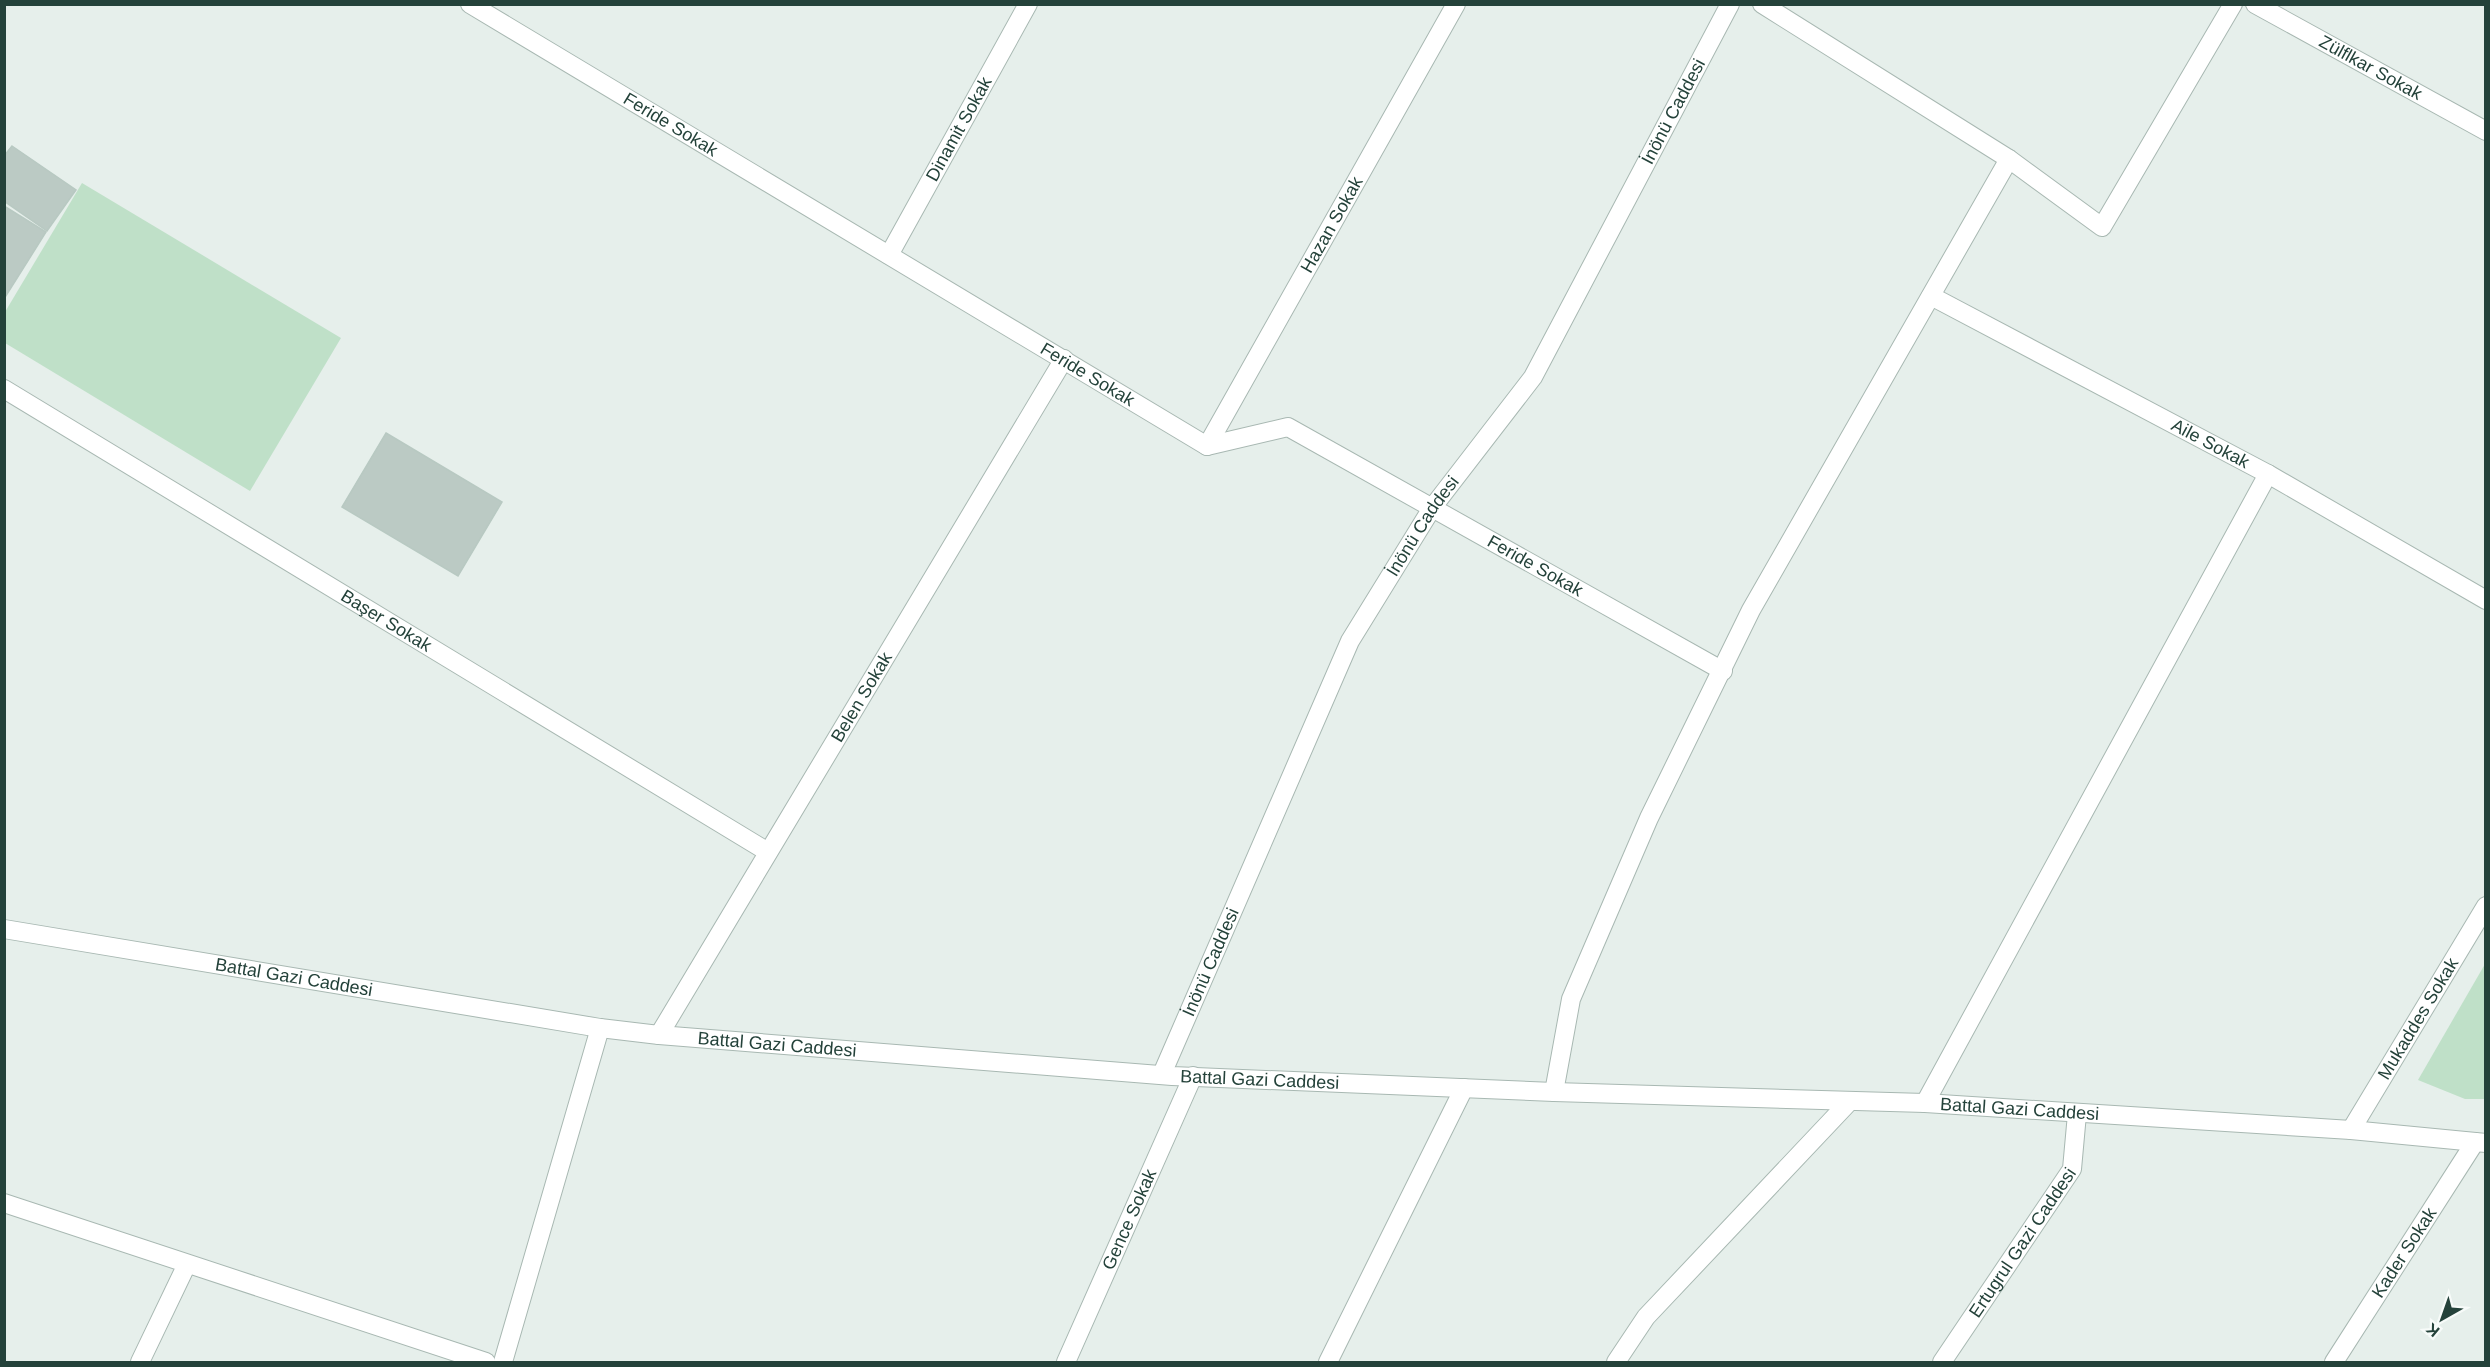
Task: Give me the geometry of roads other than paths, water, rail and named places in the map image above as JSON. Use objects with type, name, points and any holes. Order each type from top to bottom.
[{"type":"street","name":"Feride Sokak","points":[[470,4],[1207,446],[1288,427],[1723,671]]},
{"type":"street","name":"Dinamit Sokak","points":[[889,255],[1028,4]]},
{"type":"street","name":"Hazan Sokak","points":[[1207,446],[1456,4]]},
{"type":"street","name":"İnönü Caddesi","points":[[1162,1074],[1350,641],[1432,508],[1533,377],[1730,4]]},
{"type":"street","points":[[1762,4],[2009,159],[2102,227],[2233,4]]},
{"type":"street","name":"Zülflkar Sokak","points":[[2255,4],[2486,131]]},
{"type":"street","points":[[1554,1092],[1570,999],[1649,818],[1751,610],[2009,159]]},
{"type":"street","name":"Aile Sokak","points":[[1931,296],[2268,474],[2486,600]]},
{"type":"street","name":"Belen Sokak","points":[[659,1035],[1064,359]]},
{"type":"street","name":"Başer Sokak","points":[[4,389],[768,852]]},
{"type":"street","points":[[1925,1103],[2268,474]]},
{"type":"street","name":"Mukaddes Sokak","points":[[2351,1130],[2486,906]]},
{"type":"street","name":"Battal Gazi Caddesi","points":[[4,929],[600,1028],[659,1035],[1193,1076],[1554,1092],[1925,1103],[2351,1130],[2480,1143]]},
{"type":"street","points":[[503,1362],[600,1028]]},
{"type":"street","name":"Gence Sokak","points":[[1066,1362],[1193,1076]]},
{"type":"street","points":[[1328,1362],[1464,1088]]},
{"type":"street","points":[[1616,1362],[1647,1317],[1849,1102]]},
{"type":"street","name":"Ertugrul Gazi Caddesi","points":[[1942,1362],[2072,1169],[2077,1114]]},
{"type":"street","name":"Kader Sokak","points":[[2334,1362],[2480,1143]]},
{"type":"street","points":[[4,1203],[486,1362]]},
{"type":"street","points":[[140,1362],[187,1264]]}]
